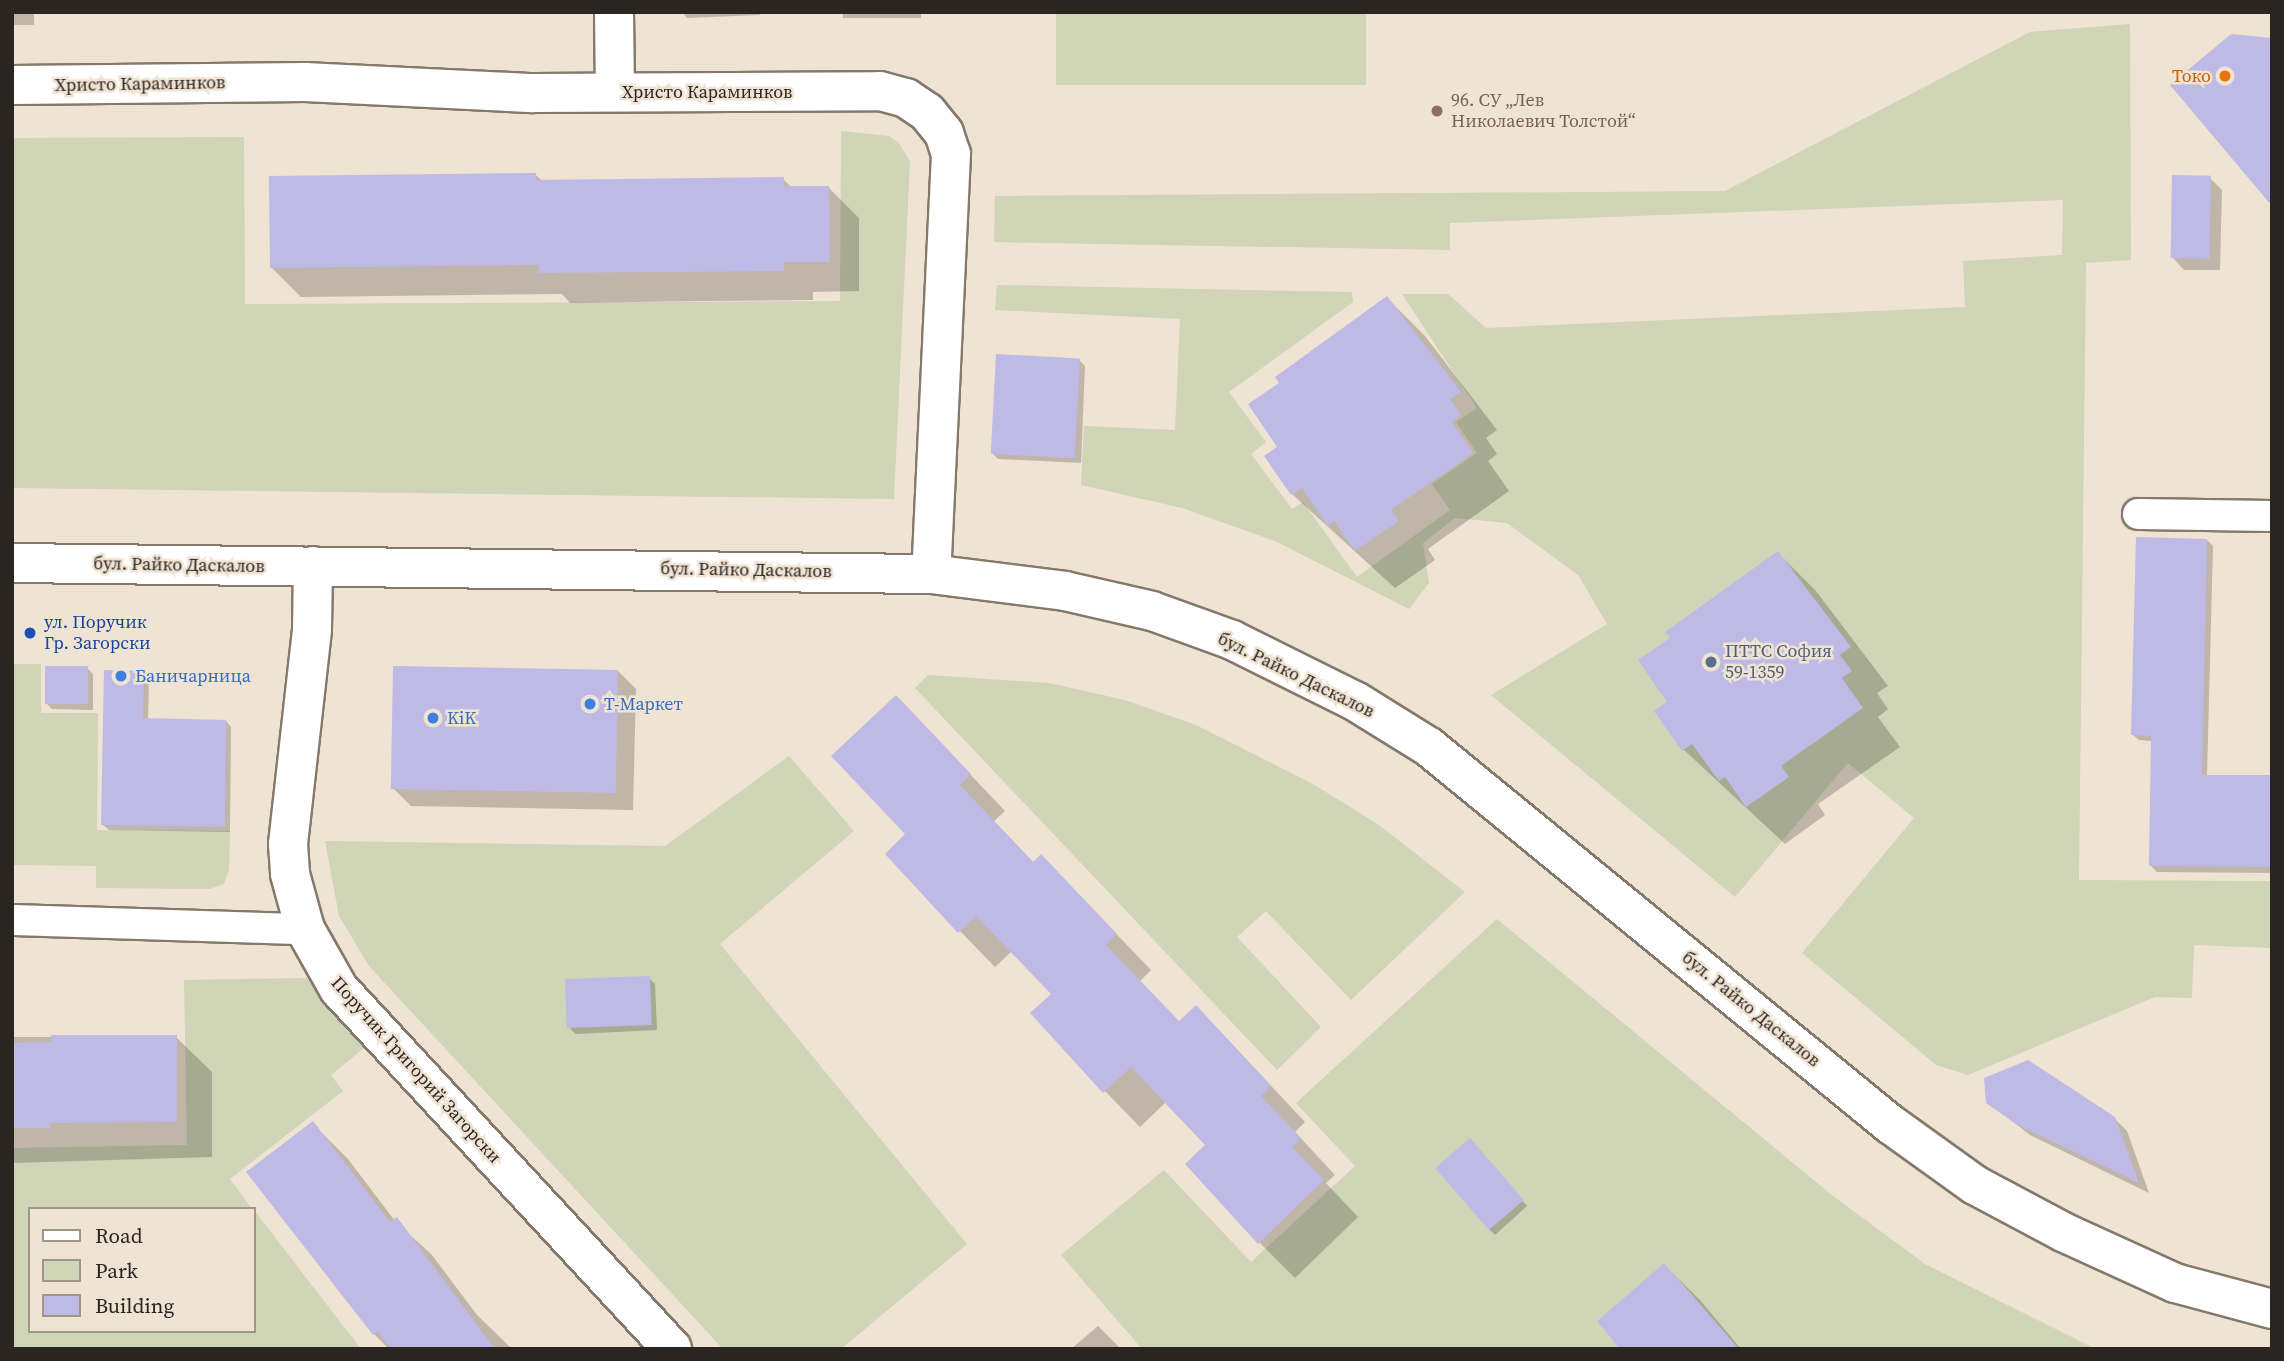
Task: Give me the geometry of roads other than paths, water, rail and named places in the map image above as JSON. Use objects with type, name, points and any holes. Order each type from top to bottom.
[{"type":"street","points":[[614,12],[615,92]]},
{"type":"street","name":"Христо Караминков","points":[[12,85],[305,82],[615,92],[880,91],[906,98],[927,112],[944,133],[951,154],[931,574]]},
{"type":"street","name":"бул. Райко Даскалов","points":[[12,562],[931,574],[1065,591],[1152,611],[1232,640],[1355,701],[1429,747],[1890,1124],[1975,1185],[2063,1232],[2175,1283],[2272,1309]]},
{"type":"street","name":"Поручик Григорий Загорски","points":[[313,566],[312,630],[288,844],[290,874],[305,929],[340,989],[672,1349]]},
{"type":"lane","points":[[2138,514],[2272,516]]},
{"type":"lane","points":[[12,920],[305,929]]},
{"type":"place","name":"Токо","points":[[2225,76]]},
{"type":"place","name":"96. СУ „Лев Николаевич Толстой“","points":[[1437,111]]},
{"type":"place","name":"ул. Поручик Гр. Загорски","points":[[30,633]]},
{"type":"place","name":"ПТТС София 59-1359","points":[[1711,662]]},
{"type":"place","name":"Баничарница","points":[[121,676]]},
{"type":"place","name":"Т-Маркет","points":[[590,704]]},
{"type":"place","name":"KiK","points":[[433,718]]}]
